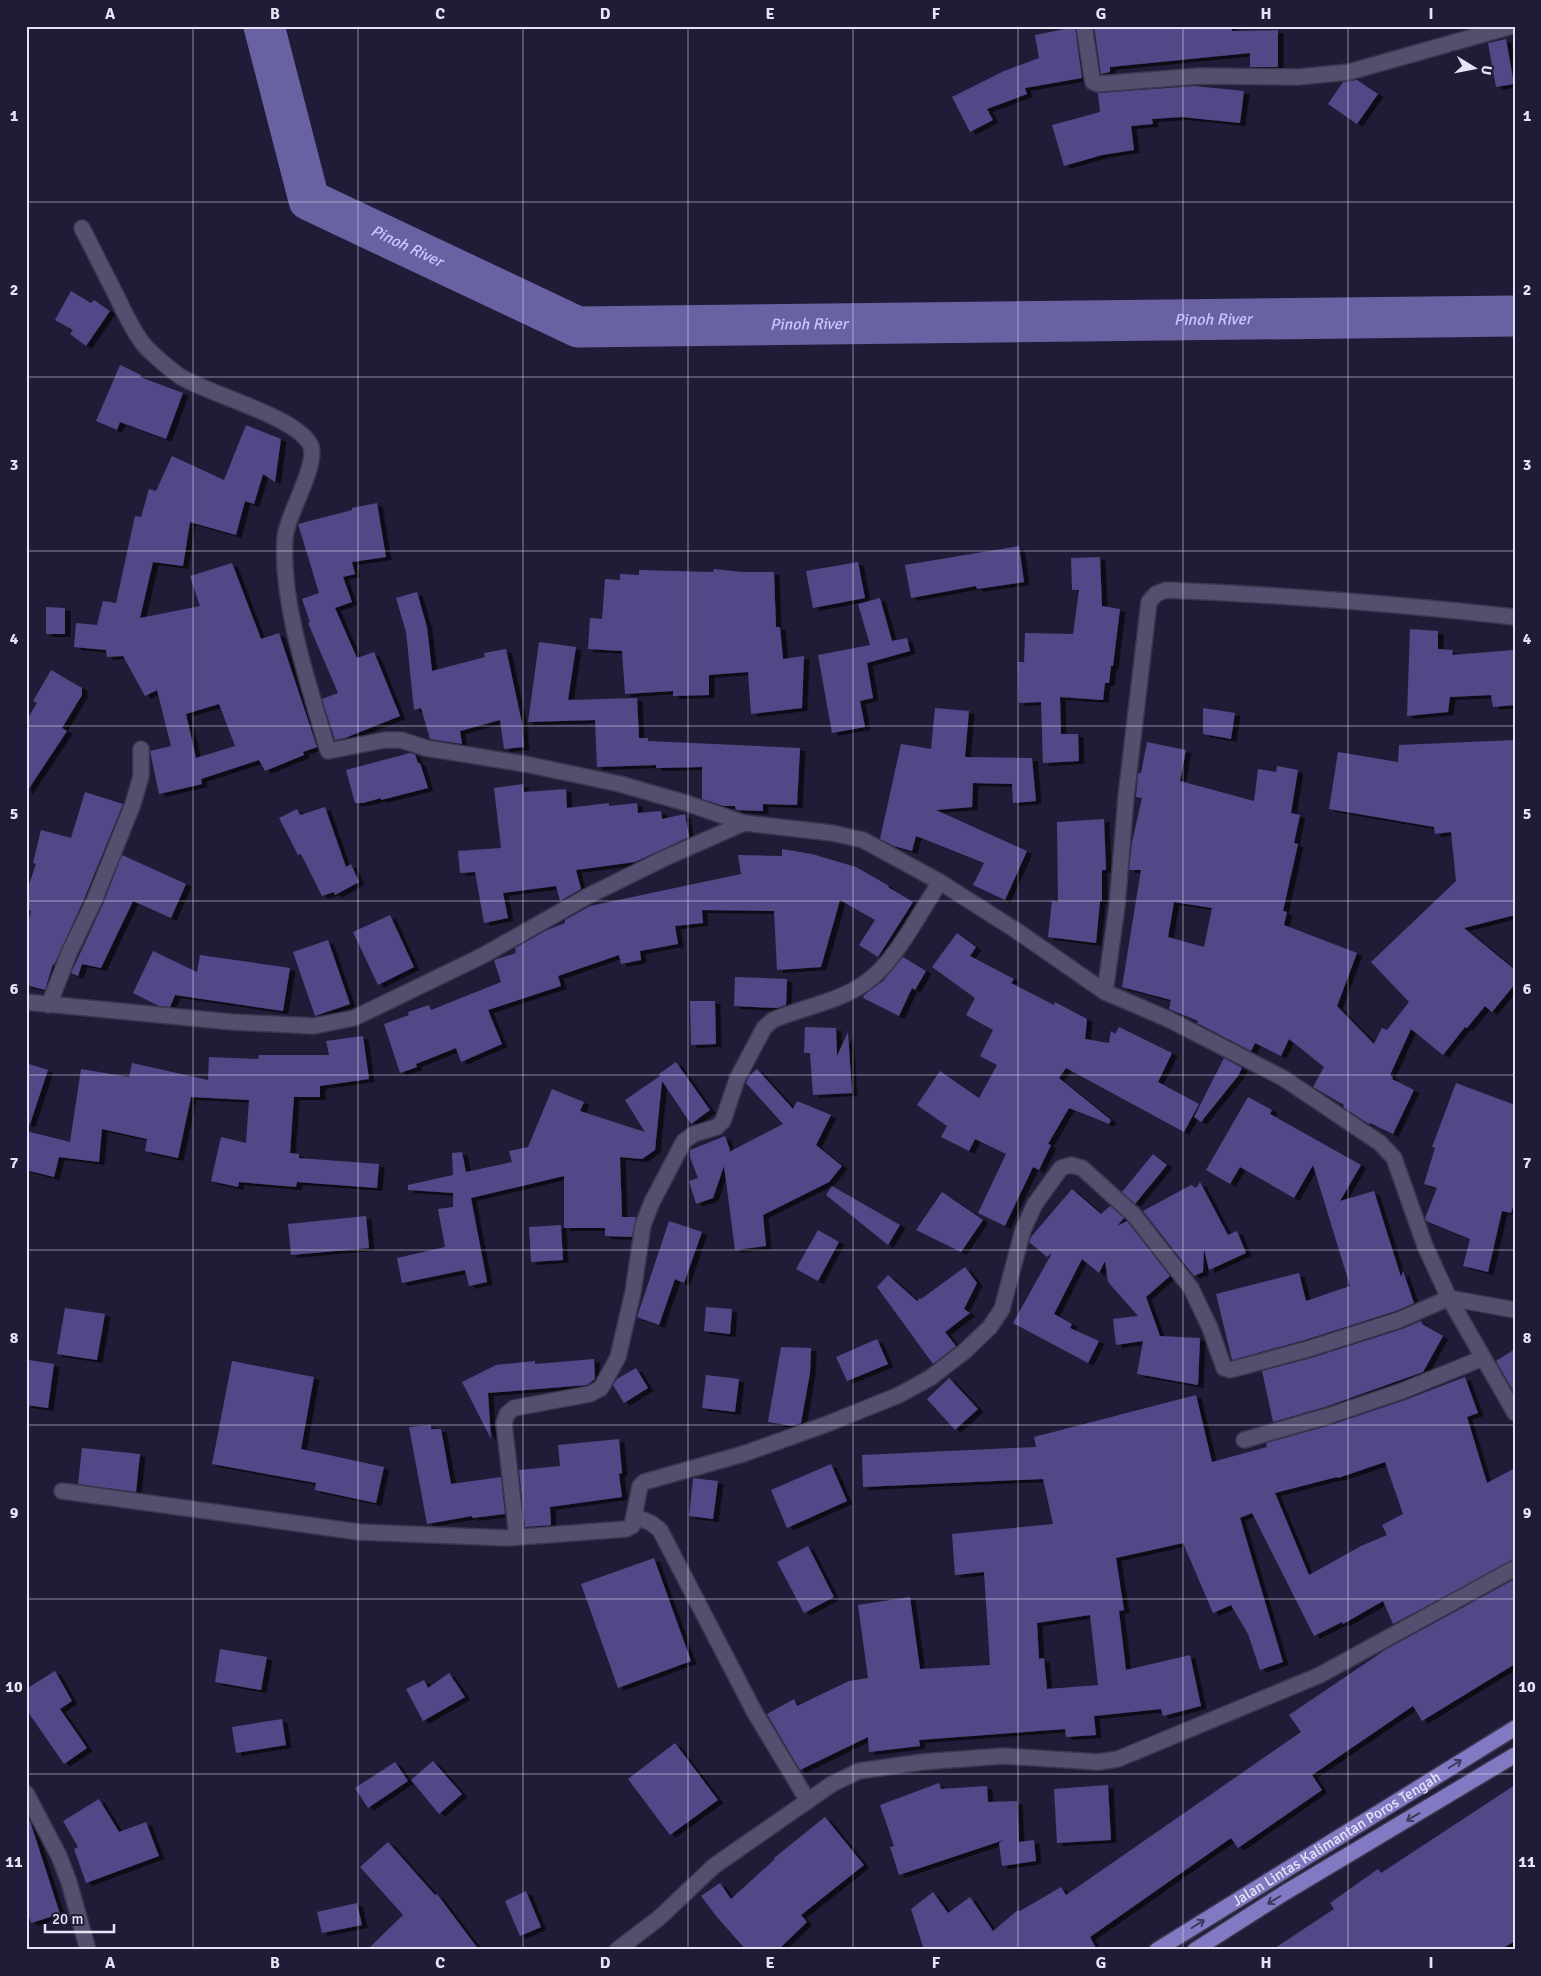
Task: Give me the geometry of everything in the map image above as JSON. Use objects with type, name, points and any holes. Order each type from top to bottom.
[{"type":"main road","name":"Jalan Lintas Kalimantan Poros Tengah","points":[[1157,1950],[1515,1728]]},
{"type":"main road","name":"Jalan Lintas Kalimantan Poros Tengah","points":[[1195,1950],[1286,1892],[1515,1755]]},
{"type":"street","points":[[1084,26],[1092,78],[1098,84],[1200,76],[1298,77],[1349,72],[1512,26]]},
{"type":"street","points":[[82,228],[128,320],[144,345],[181,376],[265,413],[302,433],[311,446],[310,470],[295,502],[285,536],[286,583],[297,640],[328,751],[385,740],[401,740],[426,748],[525,764],[620,784],[686,803],[744,823],[832,834],[863,840],[940,882],[1014,929],[1105,992],[1168,1019],[1282,1078],[1380,1143],[1394,1158],[1424,1246],[1449,1298],[1515,1413]]},
{"type":"street","points":[[1105,992],[1150,602],[1156,594],[1166,590],[1268,594],[1515,617]]},
{"type":"street","points":[[49,1005],[69,953],[94,901],[133,804],[141,776],[141,749]]},
{"type":"street","points":[[26,1002],[232,1022],[314,1026],[354,1018],[482,956],[588,896],[665,858],[744,823]]},
{"type":"street","points":[[517,1537],[504,1423],[507,1414],[514,1408],[590,1394],[601,1388],[618,1357],[633,1292],[643,1225],[652,1202],[684,1142],[694,1134],[717,1127],[723,1121],[736,1079],[764,1028],[773,1020],[844,995],[866,983],[890,959],[940,882]]},
{"type":"street","points":[[62,1491],[359,1532],[517,1537],[626,1529],[632,1526],[636,1517],[640,1486],[644,1482],[743,1454],[899,1395],[930,1378],[964,1352],[990,1328],[1002,1309],[1023,1230],[1035,1204],[1061,1168],[1070,1165],[1082,1168],[1134,1215],[1169,1258],[1191,1288],[1210,1328],[1221,1363],[1224,1368],[1230,1370],[1308,1350],[1399,1320],[1449,1298],[1515,1310]]},
{"type":"street","points":[[1244,1440],[1328,1416],[1402,1391],[1483,1358]]},
{"type":"street","points":[[636,1517],[651,1523],[660,1530],[746,1696],[808,1801]]},
{"type":"street","points":[[617,1950],[659,1918],[714,1866],[832,1784],[859,1771],[922,1762],[1003,1756],[1098,1762],[1118,1759],[1320,1674],[1515,1568]]},
{"type":"street","points":[[26,1793],[66,1873],[88,1950]]},
{"type":"building","points":[[1094,26],[1122,26],[1122,28],[1232,26],[1232,31],[1278,30],[1278,67],[1250,67],[1250,53],[1110,67],[1110,72],[1101,74]]},
{"type":"building","points":[[1075,27],[1082,78],[1025,88],[1027,94],[987,109],[993,120],[970,132],[952,97],[1004,71],[1039,58],[1035,35]]},
{"type":"building","points":[[1506,39],[1514,84],[1496,87],[1488,43]]},
{"type":"building","points":[[1357,80],[1378,94],[1357,124],[1328,104],[1343,82]]},
{"type":"building","points":[[1195,86],[1244,91],[1240,123],[1182,117],[1152,119],[1153,124],[1131,126],[1134,150],[1102,155],[1064,166],[1052,125],[1100,112],[1098,93]]},
{"type":"building","points":[[71,291],[91,303],[94,300],[110,311],[86,346],[70,334],[73,330],[55,320]]},
{"type":"building","points":[[120,365],[141,375],[140,377],[183,393],[166,439],[120,422],[117,430],[96,421]]},
{"type":"building","points":[[246,425],[281,439],[275,482],[263,474],[254,504],[245,501],[236,535],[190,522],[183,566],[153,562],[140,618],[200,606],[190,576],[232,563],[261,639],[279,633],[317,747],[303,752],[304,755],[265,771],[259,760],[201,779],[202,784],[159,794],[150,751],[171,746],[157,690],[145,696],[123,656],[107,657],[106,650],[74,647],[76,623],[97,625],[103,601],[116,603],[135,516],[141,517],[149,489],[156,491],[172,456],[224,480]],"holes":[[[219,704],[235,746],[196,758],[186,714]]]},
{"type":"building","points":[[377,503],[386,557],[352,562],[355,574],[343,577],[352,602],[335,608],[357,658],[374,652],[400,716],[345,738],[335,740],[322,699],[338,693],[308,623],[310,622],[302,599],[319,593],[298,524],[352,510],[352,508]]},
{"type":"building","points":[[1019,546],[1024,582],[977,589],[976,586],[911,598],[905,565]]},
{"type":"building","points":[[1100,557],[1102,606],[1120,609],[1109,683],[1105,683],[1103,700],[1060,697],[1061,734],[1078,734],[1079,761],[1043,763],[1041,702],[1019,703],[1018,662],[1024,662],[1025,633],[1073,634],[1079,590],[1072,590],[1071,558]]},
{"type":"building","points":[[858,562],[865,598],[813,608],[806,571]]},
{"type":"building","points":[[714,569],[742,572],[774,572],[776,627],[780,627],[783,659],[804,656],[802,708],[751,714],[748,672],[709,675],[709,695],[673,696],[673,691],[625,694],[622,651],[588,649],[590,618],[602,619],[605,579],[620,580],[620,574],[639,575],[639,570],[713,572]]},
{"type":"building","points":[[417,592],[427,627],[432,671],[485,657],[484,653],[506,649],[522,723],[524,747],[504,749],[500,720],[460,731],[462,744],[430,739],[421,708],[414,710],[406,632],[396,598]]},
{"type":"building","points":[[880,598],[892,641],[907,638],[910,651],[867,663],[873,698],[860,701],[865,727],[832,733],[818,655],[870,645],[858,604]]},
{"type":"building","points":[[46,607],[65,608],[65,634],[46,634]]},
{"type":"building","points":[[1410,629],[1438,631],[1438,649],[1453,650],[1452,655],[1513,650],[1515,705],[1493,707],[1491,695],[1450,697],[1448,712],[1407,716]]},
{"type":"building","points":[[539,642],[576,647],[568,700],[637,698],[639,738],[648,738],[648,741],[800,748],[797,805],[763,804],[763,811],[736,810],[735,806],[724,806],[702,799],[702,767],[656,768],[656,765],[597,767],[595,720],[528,722]]},
{"type":"building","points":[[51,670],[82,688],[82,695],[62,728],[67,731],[26,793],[26,721],[37,703],[33,701]]},
{"type":"building","points":[[935,708],[969,711],[965,757],[1032,758],[1036,801],[1013,803],[1012,784],[973,783],[972,807],[936,810],[1027,851],[1005,900],[973,885],[984,863],[916,836],[912,851],[894,846],[880,839],[901,744],[931,749]]},
{"type":"building","points":[[1203,708],[1235,713],[1231,739],[1203,734]]},
{"type":"building","points":[[1515,740],[1515,915],[1464,928],[1515,970],[1515,984],[1492,1012],[1485,1006],[1467,1028],[1465,1027],[1443,1055],[1411,1029],[1390,1075],[1393,1077],[1392,1079],[1414,1090],[1393,1134],[1369,1124],[1343,1107],[1344,1105],[1313,1087],[1324,1067],[1289,1039],[1281,1056],[1255,1043],[1251,1051],[1197,1023],[1198,1021],[1169,1009],[1171,1000],[1122,987],[1141,870],[1129,870],[1132,842],[1142,798],[1136,797],[1138,775],[1141,773],[1147,742],[1186,750],[1180,781],[1254,801],[1258,769],[1276,772],[1277,766],[1298,770],[1291,813],[1300,815],[1294,843],[1298,844],[1283,911],[1287,912],[1284,925],[1357,953],[1337,1006],[1374,1044],[1382,1028],[1387,1030],[1409,1002],[1371,962],[1456,881],[1451,832],[1435,834],[1434,827],[1329,809],[1338,752],[1398,762],[1399,745]],"holes":[[[1174,902],[1212,908],[1204,947],[1168,937]]]},
{"type":"building","points":[[410,753],[415,754],[418,763],[420,763],[428,788],[381,800],[381,798],[363,803],[355,803],[346,770]]},
{"type":"building","points":[[523,784],[524,792],[566,789],[567,808],[609,803],[609,806],[637,803],[638,813],[661,811],[662,819],[685,814],[689,837],[635,862],[576,870],[581,889],[560,901],[556,886],[503,893],[508,918],[484,923],[475,872],[460,873],[458,851],[501,848],[494,788]]},
{"type":"building","points":[[85,792],[123,804],[85,897],[53,964],[45,990],[26,985],[26,931],[31,911],[26,909],[26,893],[36,864],[33,863],[41,830],[71,838]]},
{"type":"building","points":[[325,807],[346,867],[351,864],[359,882],[335,895],[334,892],[322,896],[301,854],[298,855],[279,818],[297,809],[300,815]]},
{"type":"building","points":[[1104,819],[1106,870],[1102,870],[1102,901],[1100,901],[1096,943],[1048,937],[1052,901],[1058,902],[1057,822]]},
{"type":"building","points":[[782,849],[812,854],[856,867],[913,902],[878,957],[859,945],[875,920],[840,900],[821,967],[777,970],[774,911],[702,910],[703,923],[675,926],[678,944],[640,951],[641,960],[621,964],[619,955],[558,976],[561,986],[488,1010],[502,1044],[461,1062],[456,1048],[416,1064],[417,1067],[400,1073],[384,1024],[409,1015],[408,1012],[429,1005],[431,1010],[501,982],[494,960],[516,953],[515,948],[547,930],[565,923],[565,920],[590,906],[741,874],[738,855],[782,856]]},
{"type":"building","points":[[122,855],[186,884],[171,918],[133,901],[101,968],[82,964],[78,976],[71,973],[103,904]]},
{"type":"building","points":[[390,915],[414,967],[378,985],[353,932]]},
{"type":"building","points":[[957,933],[976,947],[970,956],[1014,979],[1011,983],[1054,1005],[1055,1002],[1087,1019],[1085,1039],[1109,1043],[1111,1031],[1115,1034],[1119,1027],[1172,1053],[1158,1082],[1199,1104],[1184,1132],[1066,1068],[1059,1078],[1111,1120],[1109,1124],[1069,1108],[1048,1144],[1051,1145],[1039,1170],[1033,1167],[1005,1226],[978,1213],[1006,1154],[975,1139],[969,1151],[941,1137],[947,1126],[917,1105],[940,1071],[979,1098],[997,1065],[980,1056],[993,1030],[966,1015],[975,998],[932,967]]},
{"type":"building","points":[[328,940],[350,1004],[315,1016],[293,952]]},
{"type":"building","points":[[153,951],[197,972],[200,955],[290,968],[283,1011],[175,995],[170,1007],[159,1006],[133,993]]},
{"type":"building","points":[[903,957],[926,971],[915,990],[912,988],[899,1016],[863,998],[864,995],[883,981]]},
{"type":"building","points":[[735,977],[787,979],[786,1005],[777,1008],[734,1006]]},
{"type":"building","points":[[690,1001],[715,1001],[716,1044],[691,1045]]},
{"type":"building","points":[[805,1027],[836,1028],[837,1056],[848,1032],[852,1093],[813,1095],[810,1053],[804,1053]]},
{"type":"building","points":[[363,1036],[369,1079],[320,1086],[320,1097],[294,1097],[290,1153],[299,1154],[299,1158],[379,1164],[377,1188],[297,1182],[296,1187],[239,1182],[238,1187],[211,1181],[221,1137],[246,1143],[249,1100],[191,1097],[178,1158],[145,1151],[147,1139],[102,1129],[99,1162],[59,1157],[54,1177],[26,1170],[26,1131],[70,1142],[81,1069],[129,1077],[132,1063],[208,1080],[209,1057],[258,1059],[259,1055],[329,1055],[326,1041]]},
{"type":"building","points":[[1224,1058],[1242,1068],[1238,1076],[1201,1122],[1194,1117]]},
{"type":"building","points":[[676,1062],[710,1110],[691,1124],[662,1081],[655,1150],[642,1159],[620,1157],[622,1217],[636,1217],[632,1237],[605,1236],[605,1228],[564,1228],[564,1176],[471,1198],[487,1282],[469,1286],[465,1270],[402,1283],[397,1258],[445,1247],[438,1209],[453,1207],[453,1193],[408,1190],[408,1185],[453,1175],[452,1153],[462,1152],[466,1172],[512,1162],[509,1151],[528,1147],[552,1089],[584,1102],[580,1111],[645,1132],[625,1100],[660,1076],[659,1074]]},
{"type":"building","points":[[26,1063],[48,1070],[30,1124],[26,1124]]},
{"type":"building","points":[[757,1069],[793,1109],[797,1101],[831,1115],[816,1145],[842,1166],[829,1182],[763,1215],[766,1246],[735,1250],[724,1166],[713,1198],[696,1204],[689,1181],[698,1178],[690,1157],[690,1150],[725,1136],[729,1152],[783,1124],[746,1083],[749,1076]]},
{"type":"building","points":[[1456,1083],[1515,1105],[1515,1200],[1511,1213],[1502,1211],[1488,1272],[1463,1266],[1470,1239],[1426,1221],[1425,1218],[1437,1188],[1424,1184],[1435,1148],[1432,1147]]},
{"type":"building","points":[[1248,1097],[1272,1110],[1270,1114],[1361,1165],[1340,1201],[1374,1191],[1401,1277],[1403,1271],[1414,1303],[1396,1311],[1305,1340],[1232,1360],[1216,1294],[1299,1273],[1306,1301],[1350,1286],[1313,1165],[1294,1198],[1240,1167],[1230,1184],[1206,1170]]},
{"type":"building","points":[[1153,1154],[1167,1165],[1135,1204],[1122,1192]]},
{"type":"building","points":[[1200,1182],[1228,1235],[1237,1231],[1246,1253],[1209,1270],[1204,1249],[1203,1272],[1194,1276],[1143,1211],[1191,1185],[1196,1188]]},
{"type":"building","points":[[832,1186],[900,1225],[888,1245],[826,1195]]},
{"type":"building","points":[[1072,1189],[1101,1214],[1110,1206],[1124,1218],[1117,1226],[1127,1221],[1170,1276],[1146,1297],[1160,1336],[1200,1338],[1198,1385],[1137,1374],[1143,1341],[1116,1345],[1113,1319],[1138,1316],[1108,1282],[1105,1261],[1099,1273],[1082,1259],[1054,1314],[1072,1324],[1070,1328],[1099,1341],[1088,1363],[1013,1323],[1052,1253],[1047,1257],[1029,1242],[1031,1237]]},
{"type":"building","points":[[942,1192],[983,1220],[961,1252],[916,1230]]},
{"type":"building","points":[[366,1216],[369,1248],[291,1255],[288,1224]]},
{"type":"building","points":[[669,1221],[702,1232],[684,1283],[675,1279],[659,1325],[637,1317]]},
{"type":"building","points":[[561,1225],[563,1260],[531,1262],[529,1227]]},
{"type":"building","points":[[818,1230],[839,1242],[818,1281],[796,1269]]},
{"type":"building","points":[[965,1267],[977,1283],[964,1309],[970,1313],[945,1332],[956,1346],[933,1364],[877,1287],[888,1275],[917,1301]]},
{"type":"building","points":[[706,1307],[732,1309],[730,1334],[704,1331]]},
{"type":"building","points":[[65,1308],[105,1314],[97,1360],[57,1354]]},
{"type":"building","points":[[1421,1321],[1422,1324],[1443,1336],[1423,1372],[1325,1407],[1273,1422],[1262,1371],[1311,1358],[1402,1329]]},
{"type":"building","points":[[877,1339],[888,1364],[847,1381],[836,1357]]},
{"type":"building","points":[[781,1347],[811,1348],[810,1373],[801,1423],[792,1426],[768,1422]]},
{"type":"building","points":[[1515,1349],[1515,1394],[1496,1361]]},
{"type":"building","points":[[594,1359],[595,1379],[587,1385],[488,1393],[491,1439],[462,1382],[496,1365],[535,1361],[535,1364]]},
{"type":"building","points":[[29,1360],[54,1364],[48,1408],[26,1405],[26,1379]]},
{"type":"building","points":[[232,1361],[314,1377],[301,1449],[384,1467],[376,1503],[315,1490],[316,1483],[212,1464]]},
{"type":"building","points":[[636,1368],[648,1388],[624,1403],[613,1385],[617,1379]]},
{"type":"building","points":[[706,1375],[739,1379],[735,1412],[702,1408]]},
{"type":"building","points":[[1465,1377],[1478,1413],[1467,1417],[1487,1483],[1515,1468],[1515,1559],[1393,1624],[1383,1601],[1343,1624],[1342,1622],[1314,1636],[1252,1513],[1240,1518],[1283,1662],[1260,1670],[1248,1634],[1231,1605],[1213,1613],[1183,1543],[1116,1558],[1124,1610],[1119,1611],[1126,1670],[1190,1655],[1201,1706],[1163,1716],[1161,1709],[1094,1716],[1096,1735],[1066,1737],[1065,1729],[919,1740],[920,1746],[869,1752],[868,1737],[800,1770],[767,1714],[794,1699],[797,1706],[849,1681],[868,1678],[858,1605],[910,1597],[920,1669],[990,1665],[984,1572],[955,1575],[952,1534],[1053,1524],[1043,1479],[863,1487],[862,1455],[1036,1447],[1034,1437],[1196,1395],[1212,1462],[1267,1447],[1266,1443],[1331,1425]],"holes":[[[1385,1462],[1403,1514],[1382,1525],[1387,1535],[1361,1546],[1309,1575],[1275,1493],[1338,1478]],[[1090,1615],[1098,1685],[1047,1689],[1044,1658],[1039,1659],[1037,1623]]]},
{"type":"building","points":[[949,1378],[978,1409],[955,1430],[927,1399]]},
{"type":"building","points":[[431,1425],[431,1429],[441,1429],[451,1484],[501,1477],[505,1514],[472,1518],[472,1516],[427,1524],[409,1427]]},
{"type":"building","points":[[619,1439],[622,1473],[619,1474],[622,1497],[550,1507],[551,1525],[525,1527],[519,1470],[560,1466],[558,1445]]},
{"type":"building","points":[[82,1448],[140,1454],[136,1492],[78,1484]]},
{"type":"building","points":[[831,1464],[847,1501],[787,1528],[771,1490]]},
{"type":"building","points":[[693,1478],[718,1481],[713,1519],[689,1516]]},
{"type":"building","points":[[808,1546],[834,1597],[804,1613],[777,1562]]},
{"type":"building","points":[[654,1558],[691,1661],[618,1688],[581,1584]]},
{"type":"building","points":[[1515,1579],[1515,1664],[1422,1721],[1413,1706],[1312,1775],[1322,1790],[1238,1848],[1231,1838],[1090,1937],[1097,1950],[924,1950],[911,1909],[933,1892],[948,1913],[970,1897],[993,1931],[1018,1910],[1020,1911],[1061,1887],[1066,1895],[1301,1732],[1289,1715],[1385,1650]]},
{"type":"building","points":[[220,1649],[267,1657],[261,1690],[215,1682]]},
{"type":"building","points":[[55,1671],[72,1701],[60,1709],[87,1748],[64,1764],[26,1709],[26,1689]]},
{"type":"building","points":[[449,1673],[465,1697],[423,1721],[406,1689],[424,1680],[428,1688]]},
{"type":"building","points":[[282,1719],[286,1745],[236,1753],[232,1727]]},
{"type":"building","points":[[675,1743],[718,1800],[670,1835],[628,1779]]},
{"type":"building","points":[[433,1761],[462,1794],[439,1814],[411,1780]]},
{"type":"building","points":[[395,1762],[408,1781],[368,1808],[355,1788]]},
{"type":"building","points":[[939,1783],[941,1789],[987,1786],[988,1802],[1017,1801],[1019,1842],[1034,1840],[1036,1861],[1002,1866],[999,1843],[1004,1840],[899,1875],[890,1847],[894,1846],[880,1805]]},
{"type":"building","points":[[1108,1785],[1111,1840],[1057,1843],[1054,1789]]},
{"type":"building","points":[[1515,1785],[1515,1941],[1500,1950],[1272,1950],[1334,1909],[1330,1903],[1378,1869],[1381,1873]]},
{"type":"building","points":[[99,1799],[119,1832],[146,1822],[159,1856],[86,1883],[74,1849],[78,1847],[63,1821]]},
{"type":"building","points":[[825,1817],[864,1865],[801,1915],[807,1922],[778,1950],[746,1950],[701,1896],[720,1883],[731,1899],[774,1858]]},
{"type":"building","points":[[30,1821],[60,1914],[31,1923],[26,1908],[26,1822]]},
{"type":"building","points":[[388,1842],[435,1895],[437,1894],[479,1950],[367,1950],[403,1915],[360,1867]]},
{"type":"building","points":[[526,1891],[541,1927],[520,1936],[505,1901]]},
{"type":"building","points":[[357,1903],[362,1925],[322,1933],[317,1912]]},
{"type":"waterway","name":"Pinoh River","points":[[264,26],[309,200],[578,327],[1515,316]]}]
